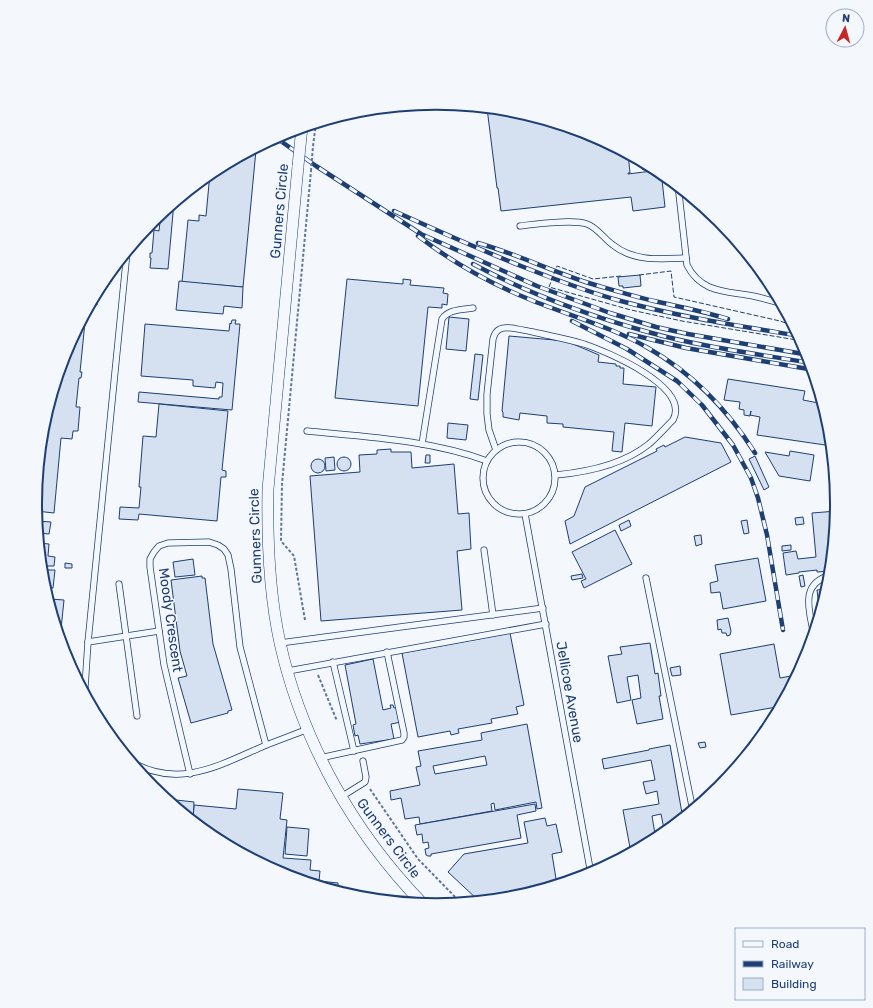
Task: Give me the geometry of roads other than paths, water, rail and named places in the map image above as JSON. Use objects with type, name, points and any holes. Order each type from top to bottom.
[{"type":"street","name":"Gunners Circle","points":[[301,134],[268,489],[267,531],[269,567],[274,607],[280,644],[288,671],[308,729],[320,758],[348,809],[384,861],[418,898]]},
{"type":"lane","points":[[679,192],[687,265],[692,274],[701,283],[713,289],[775,302]]},
{"type":"lane","points":[[520,226],[575,222],[587,224],[619,250],[629,255],[658,260],[686,258]]},
{"type":"lane","points":[[85,682],[126,261]]},
{"type":"lane","points":[[422,444],[442,319],[446,314],[453,311],[473,308]]},
{"type":"lane","points":[[496,450],[488,423],[487,394],[493,339],[500,329],[520,330],[584,344],[622,360],[648,376],[666,390],[675,403],[676,416],[649,444],[617,462],[580,473],[556,476]]},
{"type":"lane","points":[[307,431],[422,444],[452,449],[487,461]]},
{"type":"lane","points":[[520,442],[534,445],[545,452],[552,463],[556,476],[554,489],[548,500],[538,509],[525,514],[512,513],[500,508],[490,499],[484,487],[483,474],[487,461],[496,450],[507,444],[520,442]]},
{"type":"lane","name":"Jellicoe Avenue","points":[[525,514],[590,867]]},
{"type":"lane","name":"Moody Crescent","points":[[190,774],[164,665],[150,567],[150,559],[154,552],[159,546],[168,542],[209,542],[224,549],[228,555],[240,648],[266,745]]},
{"type":"lane","points":[[484,550],[492,615]]},
{"type":"lane","points":[[812,624],[808,600],[810,591],[824,577]]},
{"type":"lane","points":[[646,578],[692,805]]},
{"type":"lane","points":[[119,584],[138,716]]},
{"type":"lane","points":[[280,644],[543,608]]},
{"type":"lane","points":[[288,671],[546,624]]},
{"type":"lane","points":[[88,642],[159,631]]},
{"type":"lane","points":[[320,758],[402,740],[404,737],[387,652]]},
{"type":"lane","points":[[333,662],[354,750]]},
{"type":"lane","points":[[143,768],[158,772],[190,774],[221,766],[266,745],[308,729]]},
{"type":"lane","points":[[341,797],[365,782],[366,777],[364,761]]},
{"type":"railway","points":[[282,142],[316,166],[421,234],[537,286],[610,313],[656,327],[801,354]]},
{"type":"railway","points":[[394,211],[505,260],[596,294],[643,307],[733,325],[792,335]]},
{"type":"railway","points":[[418,236],[472,272],[501,287],[620,334],[665,358],[695,381],[721,407],[755,453]]},
{"type":"railway","points":[[478,243],[507,252],[592,284],[636,297],[704,312],[728,319]]},
{"type":"railway","points":[[473,264],[515,285],[559,303],[625,325],[688,342],[804,362]]},
{"type":"railway","points":[[572,321],[627,349],[677,381],[702,405],[733,445],[751,478],[758,498],[767,535],[783,630]]},
{"type":"railway","points":[[629,334],[686,348],[807,369]]}]
